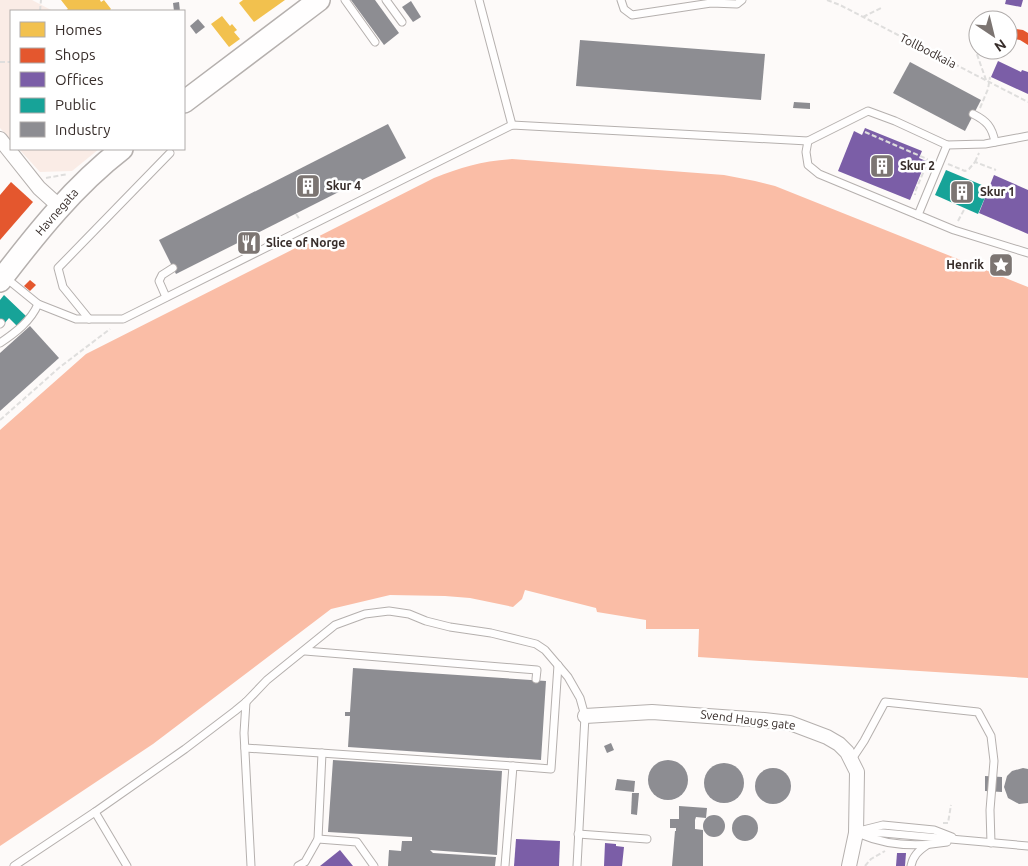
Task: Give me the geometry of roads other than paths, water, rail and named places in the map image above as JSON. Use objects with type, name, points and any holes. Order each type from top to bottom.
[{"type":"main road","points":[[185,101],[319,0]]},
{"type":"main road","name":"Havnegata","points":[[1,277],[60,207],[93,173],[121,150]]},
{"type":"street","points":[[0,139],[31,179],[60,207]]},
{"type":"street","name":"Svend Haugs gate","points":[[585,716],[652,712],[699,714],[790,723],[827,737],[839,744],[852,759]]},
{"type":"street","points":[[849,866],[856,833],[857,772],[852,759]]},
{"type":"lane","points":[[345,0],[375,42]]},
{"type":"lane","points":[[386,0],[402,22]]},
{"type":"lane","points":[[479,0],[512,125]]},
{"type":"lane","points":[[621,0],[624,9],[632,15],[711,3],[737,4],[742,0]]},
{"type":"lane","points":[[1,277],[38,304],[76,319],[123,319],[512,125],[808,141],[868,111],[947,145],[984,144],[1028,136]]},
{"type":"lane","points":[[973,114],[981,118],[993,130],[996,142]]},
{"type":"lane","points":[[808,141],[806,152],[808,165],[819,174],[954,230],[1028,253]]},
{"type":"lane","points":[[918,215],[947,145]]},
{"type":"lane","points":[[89,319],[63,287],[58,268],[170,153]]},
{"type":"lane","points":[[166,298],[159,281],[162,275],[173,268]]},
{"type":"lane","points":[[0,343],[13,334],[34,314],[38,304]]},
{"type":"lane","points":[[14,866],[185,749],[246,702],[266,680],[305,651],[335,625],[365,614],[389,611],[408,614],[450,627],[491,633],[536,644],[545,650],[568,677],[580,698],[585,716],[577,866]]},
{"type":"lane","points":[[305,651],[537,670],[536,679]]},
{"type":"lane","points":[[245,748],[551,769],[558,665]]},
{"type":"lane","points":[[246,702],[245,748],[251,866]]},
{"type":"lane","points":[[852,759],[885,702],[978,712],[991,736],[994,761],[990,810],[991,843]]},
{"type":"lane","points":[[298,866],[305,862],[318,839],[322,753]]},
{"type":"lane","points":[[505,866],[513,766]]},
{"type":"lane","points":[[95,812],[127,866]]},
{"type":"lane","points":[[856,833],[884,825],[934,830],[960,840]]},
{"type":"lane","points":[[856,833],[883,833],[1028,846]]},
{"type":"lane","points":[[856,833],[883,843],[926,846],[960,840]]},
{"type":"lane","points":[[578,834],[647,838]]},
{"type":"lane","points":[[911,866],[912,859],[916,854],[935,838]]},
{"type":"lane","points":[[318,839],[357,842],[374,866]]},
{"type":"place","name":"Skur 2","points":[[882,166]]},
{"type":"place","name":"Skur 4","points":[[308,186]]},
{"type":"place","name":"Skur 1","points":[[962,192]]},
{"type":"place","name":"Slice of Norge","points":[[249,243]]},
{"type":"place","name":"Henrik","points":[[1001,265]]}]
